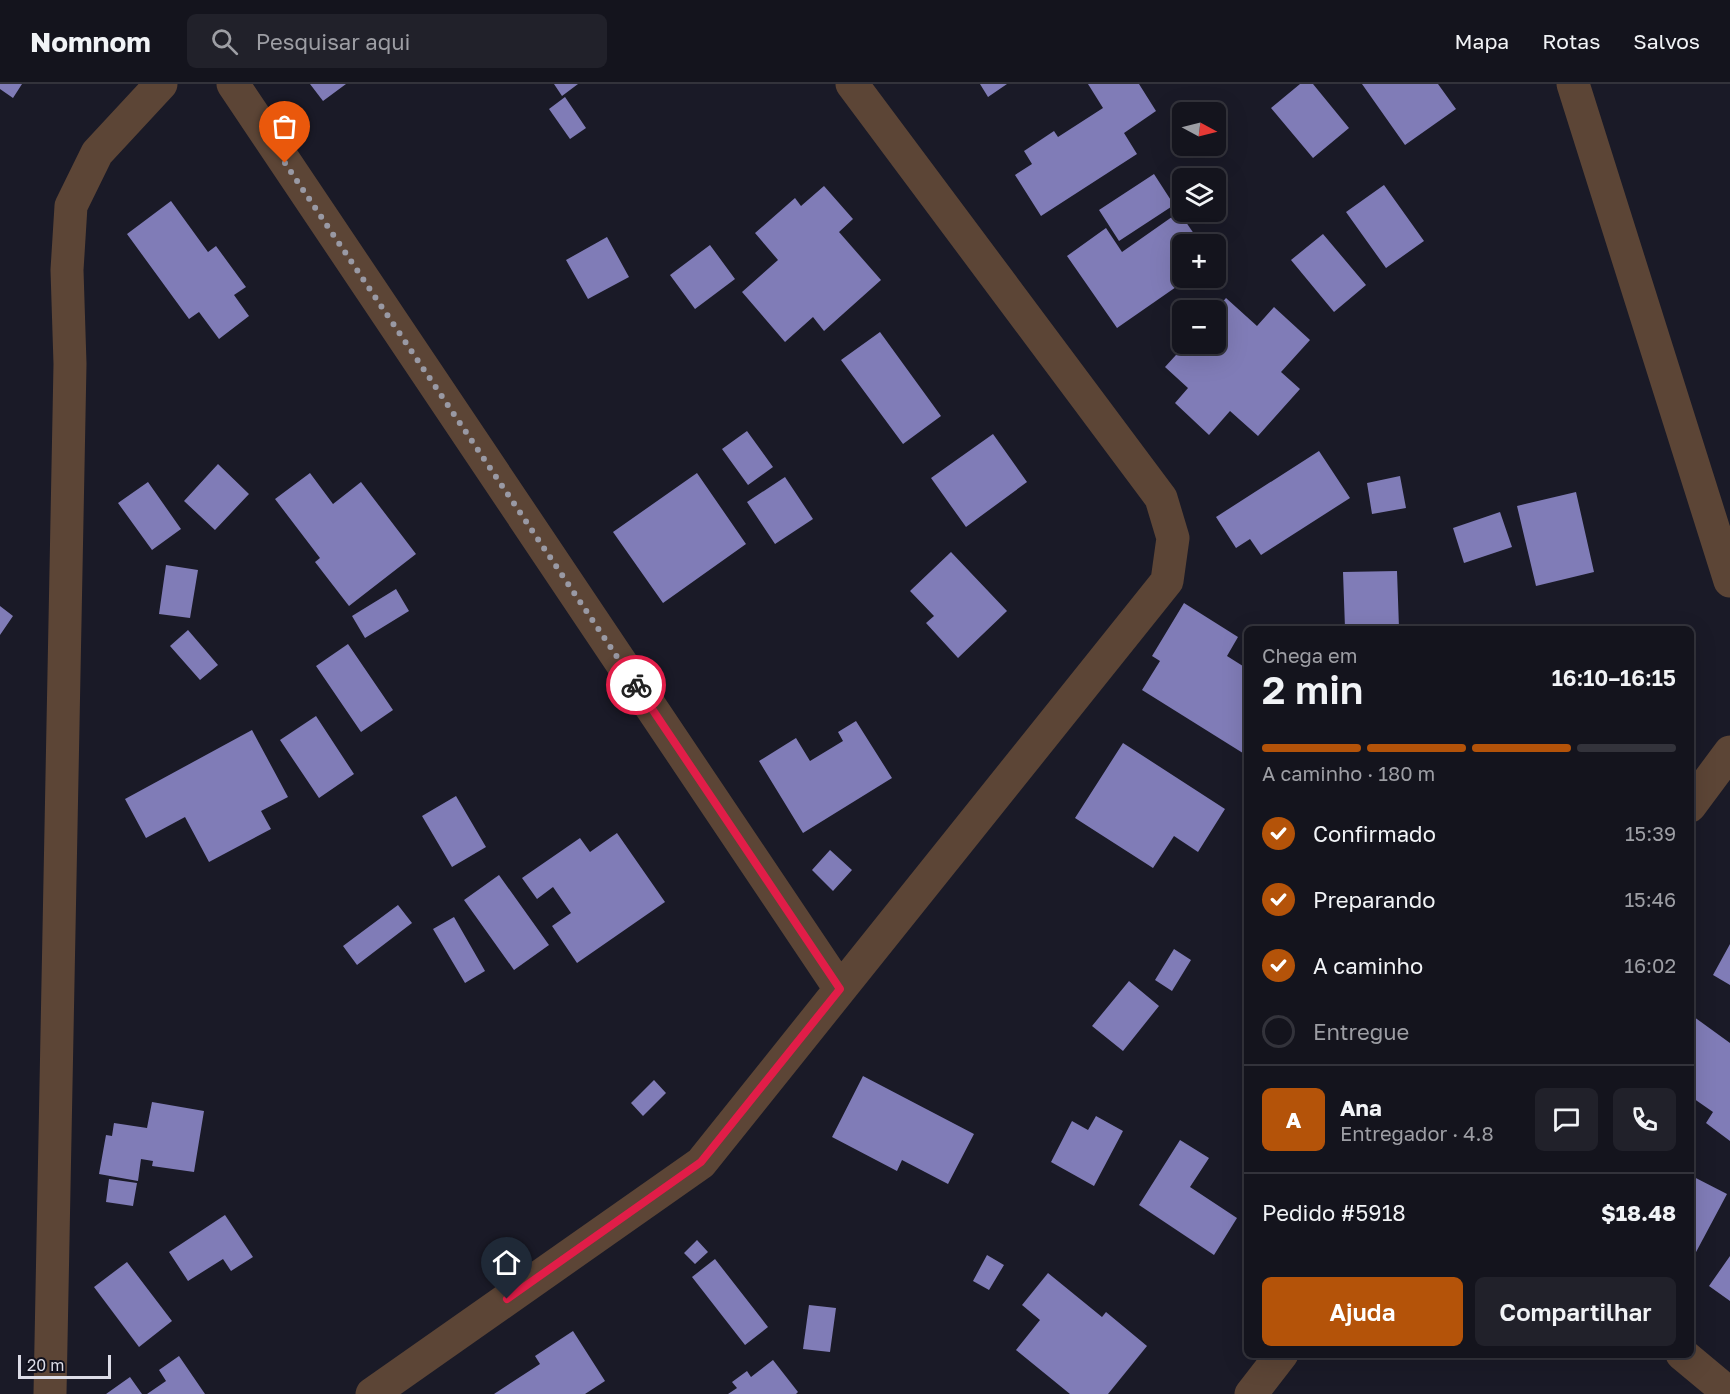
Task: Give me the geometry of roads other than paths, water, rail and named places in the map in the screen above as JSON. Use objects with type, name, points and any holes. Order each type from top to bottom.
[{"type":"street","points":[[50,1394],[70,364],[67,270],[71,206],[97,153],[161,84]]},
{"type":"street","points":[[233,84],[840,989]]},
{"type":"street","points":[[372,1394],[701,1162],[1167,581],[1173,538],[1161,498],[852,84]]},
{"type":"street","points":[[1573,84],[1730,581]]},
{"type":"street","points":[[1694,801],[1730,752]]},
{"type":"street","points":[[1251,1394],[1279,1358]]},
{"type":"street","points":[[1687,1358],[1730,1394]]}]
